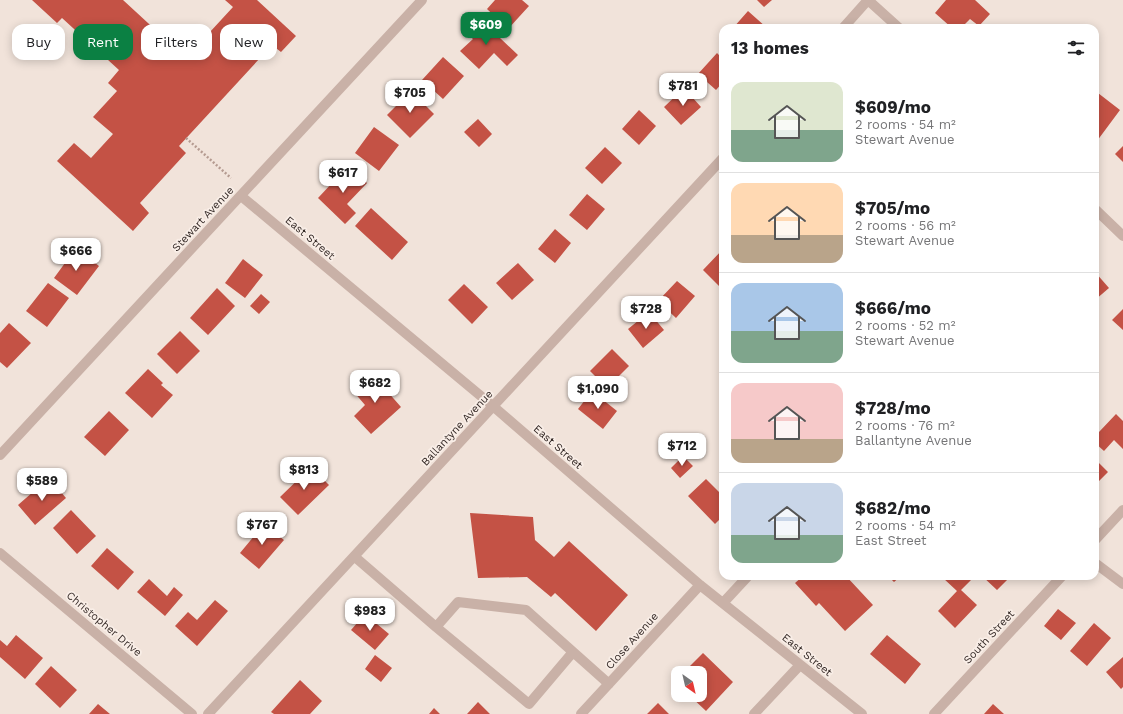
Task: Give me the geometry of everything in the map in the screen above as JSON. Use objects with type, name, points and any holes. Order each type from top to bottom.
[{"type":"street","name":"Stewart Avenue","points":[[0,454],[422,0]]},
{"type":"street","points":[[847,24],[868,0],[895,24]]},
{"type":"street","name":"Ballantyne Avenue","points":[[208,714],[719,162]]},
{"type":"street","name":"East Street","points":[[241,196],[494,407],[700,585],[862,714]]},
{"type":"street","points":[[1099,213],[1123,236]]},
{"type":"street","points":[[1099,536],[1123,510]]},
{"type":"street","name":"Christopher Drive","points":[[0,553],[192,714]]},
{"type":"street","points":[[355,557],[529,704],[573,652]]},
{"type":"street","points":[[1099,566],[1123,584]]},
{"type":"street","points":[[723,603],[744,580]]},
{"type":"street","name":"South Street","points":[[934,714],[1058,580]]},
{"type":"street","name":"Close Avenue","points":[[581,714],[700,585]]},
{"type":"street","points":[[436,627],[458,602],[526,610],[609,684]]},
{"type":"street","points":[[754,714],[800,665]]},
{"type":"path","points":[[186,138],[231,178]]},
{"type":"building","points":[[32,0],[123,0],[149,24],[141,24],[141,60],[212,60],[212,30],[233,7],[225,0],[257,0],[296,36],[281,52],[277,49],[277,24],[220,24],[220,60],[258,60],[179,146],[186,153],[140,203],[149,213],[133,231],[57,161],[74,143],[91,158],[113,134],[93,117],[117,91],[108,83],[119,70],[108,60],[133,60],[133,24],[73,24],[73,28],[62,18],[57,23]]},
{"type":"building","points":[[495,0],[522,0],[529,6],[508,29],[487,9]]},
{"type":"building","points":[[757,0],[772,0],[764,7]]},
{"type":"building","points":[[946,0],[975,0],[990,14],[981,24],[976,24],[970,19],[965,24],[947,24],[935,13]]},
{"type":"building","points":[[748,11],[763,24],[737,24]]},
{"type":"building","points":[[479,18],[518,55],[507,66],[494,53],[479,69],[460,51],[473,39],[465,32]]},
{"type":"building","points":[[717,53],[719,55],[719,87],[716,90],[698,74]]},
{"type":"building","points":[[443,57],[464,76],[443,99],[422,80]]},
{"type":"building","points":[[684,88],[701,107],[681,125],[664,107]]},
{"type":"building","points":[[411,91],[434,114],[410,138],[387,115]]},
{"type":"building","points":[[1099,94],[1120,110],[1099,138]]},
{"type":"building","points":[[639,110],[656,126],[639,145],[622,129]]},
{"type":"building","points":[[478,119],[492,134],[479,147],[464,132]]},
{"type":"building","points":[[374,127],[399,145],[379,171],[355,153]]},
{"type":"building","points":[[1123,146],[1123,162],[1115,154]]},
{"type":"building","points":[[605,147],[622,163],[602,184],[585,168]]},
{"type":"building","points":[[348,166],[367,183],[347,204],[356,213],[345,224],[318,198]]},
{"type":"building","points":[[587,194],[605,209],[587,230],[569,215]]},
{"type":"building","points":[[371,208],[408,242],[392,260],[355,226]]},
{"type":"building","points":[[555,229],[571,243],[555,263],[538,249]]},
{"type":"building","points":[[76,248],[99,266],[77,295],[54,278]]},
{"type":"building","points":[[719,253],[719,286],[703,270]]},
{"type":"building","points":[[243,259],[263,275],[245,298],[225,283]]},
{"type":"building","points":[[518,263],[534,280],[512,300],[496,283]]},
{"type":"building","points":[[1099,277],[1109,288],[1099,297]]},
{"type":"building","points":[[677,281],[695,296],[676,318],[658,301]]},
{"type":"building","points":[[48,283],[69,298],[47,327],[26,311]]},
{"type":"building","points":[[464,284],[488,307],[472,324],[448,300]]},
{"type":"building","points":[[217,288],[235,306],[208,335],[190,318]]},
{"type":"building","points":[[261,294],[270,302],[259,314],[250,306]]},
{"type":"building","points":[[1123,309],[1123,330],[1112,320]]},
{"type":"building","points":[[649,312],[664,330],[643,348],[628,329]]},
{"type":"building","points":[[9,323],[31,343],[7,368],[0,362],[0,333]]},
{"type":"building","points":[[180,331],[200,351],[177,374],[157,354]]},
{"type":"building","points":[[612,349],[629,366],[607,388],[590,371]]},
{"type":"building","points":[[148,369],[163,383],[161,385],[173,395],[152,418],[125,393]]},
{"type":"building","points":[[372,374],[401,407],[371,434],[354,416],[365,405],[353,391]]},
{"type":"building","points":[[592,391],[617,411],[603,429],[578,409]]},
{"type":"building","points":[[109,411],[129,430],[105,456],[84,437]]},
{"type":"building","points":[[1116,414],[1123,421],[1123,449],[1114,440],[1104,451],[1099,447],[1099,432]]},
{"type":"building","points":[[683,456],[693,466],[680,478],[671,468]]},
{"type":"building","points":[[1099,463],[1108,472],[1099,481]]},
{"type":"building","points":[[311,467],[329,485],[298,515],[280,497]]},
{"type":"building","points":[[49,478],[66,498],[35,525],[18,505]]},
{"type":"building","points":[[706,479],[719,492],[719,520],[715,524],[688,496]]},
{"type":"building","points":[[71,510],[96,536],[77,554],[53,528]]},
{"type":"building","points":[[470,513],[533,517],[535,540],[554,557],[569,541],[628,595],[596,631],[555,593],[551,597],[527,577],[478,578]]},
{"type":"building","points":[[264,524],[284,540],[259,569],[240,553]]},
{"type":"building","points":[[107,548],[134,572],[118,590],[91,566]]},
{"type":"building","points":[[149,579],[167,596],[174,587],[183,595],[165,616],[137,592]]},
{"type":"building","points":[[798,580],[850,580],[873,605],[845,631],[819,603],[816,606],[795,583]]},
{"type":"building","points":[[945,580],[971,580],[961,590],[977,605],[955,628],[938,611],[957,591]]},
{"type":"building","points":[[986,580],[1007,580],[997,590]]},
{"type":"building","points":[[215,600],[228,611],[197,646],[175,626],[188,612],[197,620]]},
{"type":"building","points":[[1058,609],[1076,623],[1061,640],[1044,626]]},
{"type":"building","points":[[365,614],[389,634],[375,650],[351,630]]},
{"type":"building","points":[[1094,623],[1111,638],[1087,666],[1070,651]]},
{"type":"building","points":[[16,635],[43,658],[25,679],[0,657],[0,640],[7,646]]},
{"type":"building","points":[[887,635],[921,664],[905,684],[870,654]]},
{"type":"building","points":[[703,653],[733,682],[706,711],[696,702],[707,702],[707,666],[690,666]]},
{"type":"building","points":[[375,655],[392,668],[381,682],[365,669]]},
{"type":"building","points":[[1123,657],[1123,687],[1121,689],[1106,672]]},
{"type":"building","points":[[51,666],[77,690],[60,708],[35,684]]},
{"type":"building","points":[[300,680],[322,701],[310,714],[274,714],[271,712]]},
{"type":"building","points":[[478,702],[490,714],[467,714]]},
{"type":"building","points":[[658,703],[669,714],[647,714]]},
{"type":"building","points":[[98,704],[110,714],[89,714]]},
{"type":"building","points":[[993,704],[1004,714],[984,714]]},
{"type":"building","points":[[434,708],[440,714],[429,714]]}]
